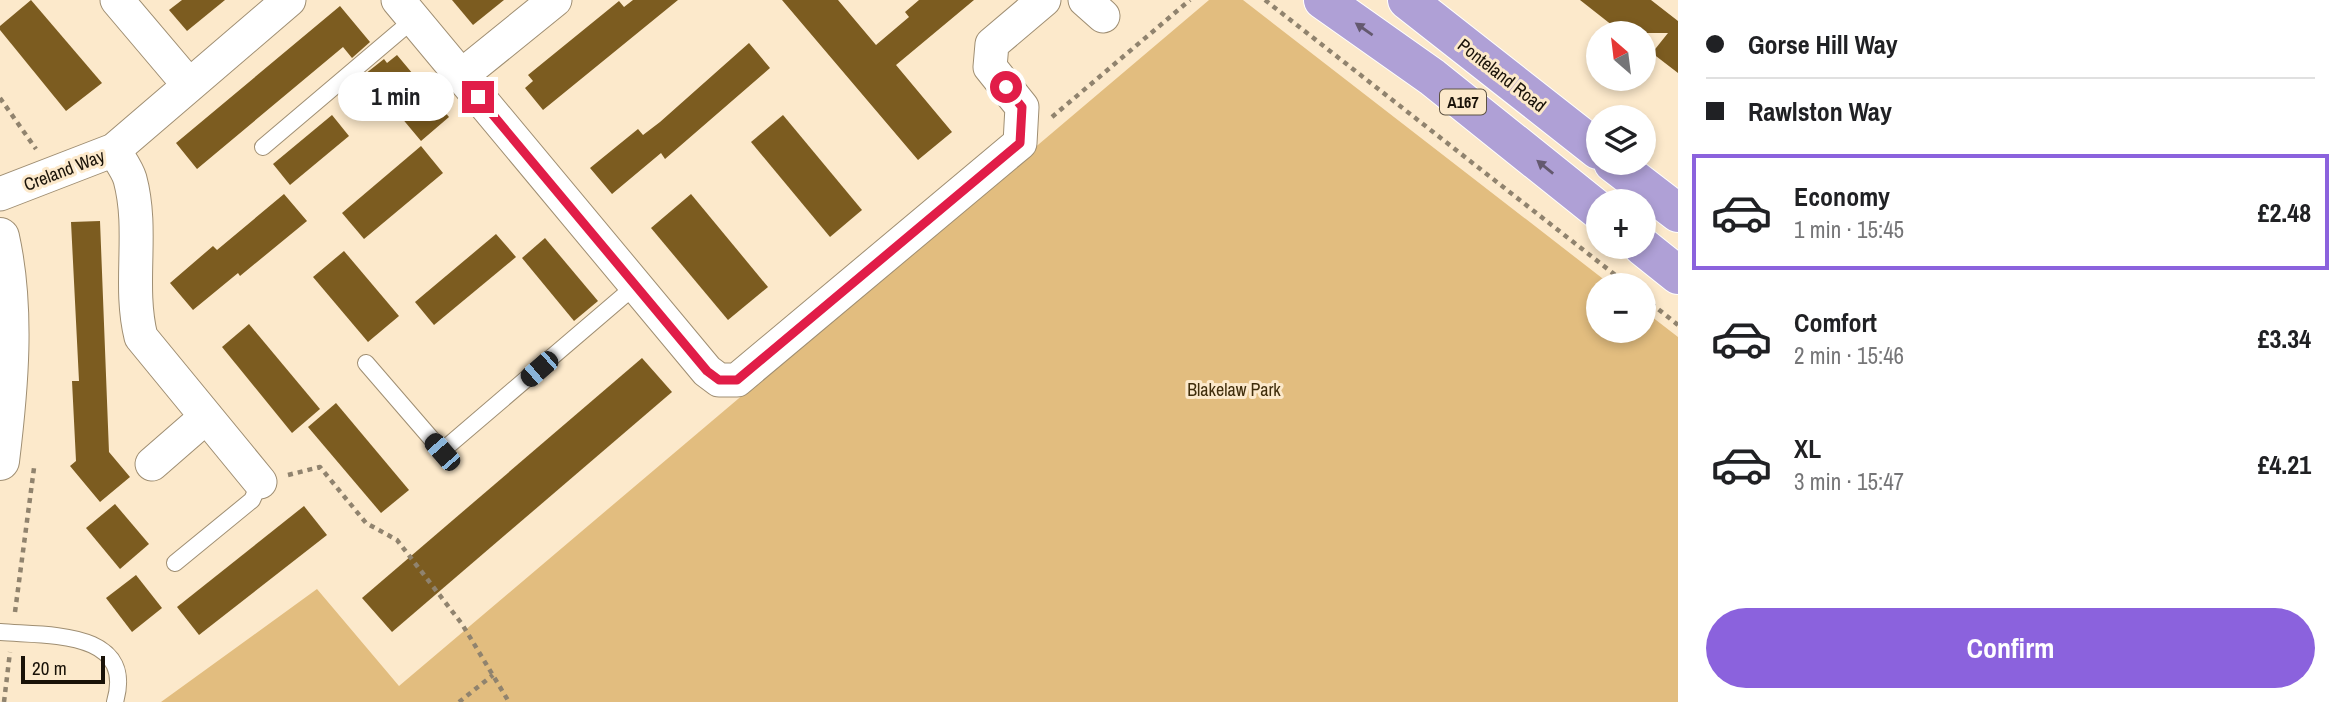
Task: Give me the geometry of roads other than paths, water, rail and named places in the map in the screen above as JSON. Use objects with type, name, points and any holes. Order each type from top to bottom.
[{"type":"highway","name":"A167","points":[[1323,0],[1432,78],[1586,200]]},
{"type":"highway","name":"Ponteland Road","points":[[1407,0],[1586,141]]},
{"type":"highway","points":[[1629,175],[1678,214]]},
{"type":"highway","points":[[1656,257],[1678,275]]},
{"type":"street","points":[[117,0],[189,85]]},
{"type":"street","name":"Creland Way","points":[[0,194],[114,150],[289,0]]},
{"type":"street","points":[[461,76],[555,0]]},
{"type":"street","points":[[406,9],[707,371],[719,380],[737,380],[1020,143],[1022,107],[990,67],[992,44],[1044,0]]},
{"type":"street","points":[[114,150],[129,177],[136,215],[135,313],[141,337],[260,482]]},
{"type":"street","points":[[0,237],[8,313],[7,402],[0,461]]},
{"type":"street","points":[[152,464],[206,417]]},
{"type":"lane","points":[[263,147],[406,9]]},
{"type":"lane","points":[[366,363],[442,452],[635,286]]},
{"type":"lane","points":[[175,564],[252,500],[260,482]]},
{"type":"lane","points":[[0,632],[75,638],[96,644],[111,658],[118,682],[115,702]]},
{"type":"park label","name":"Blakelaw Park","points":[[1234,389]]}]
